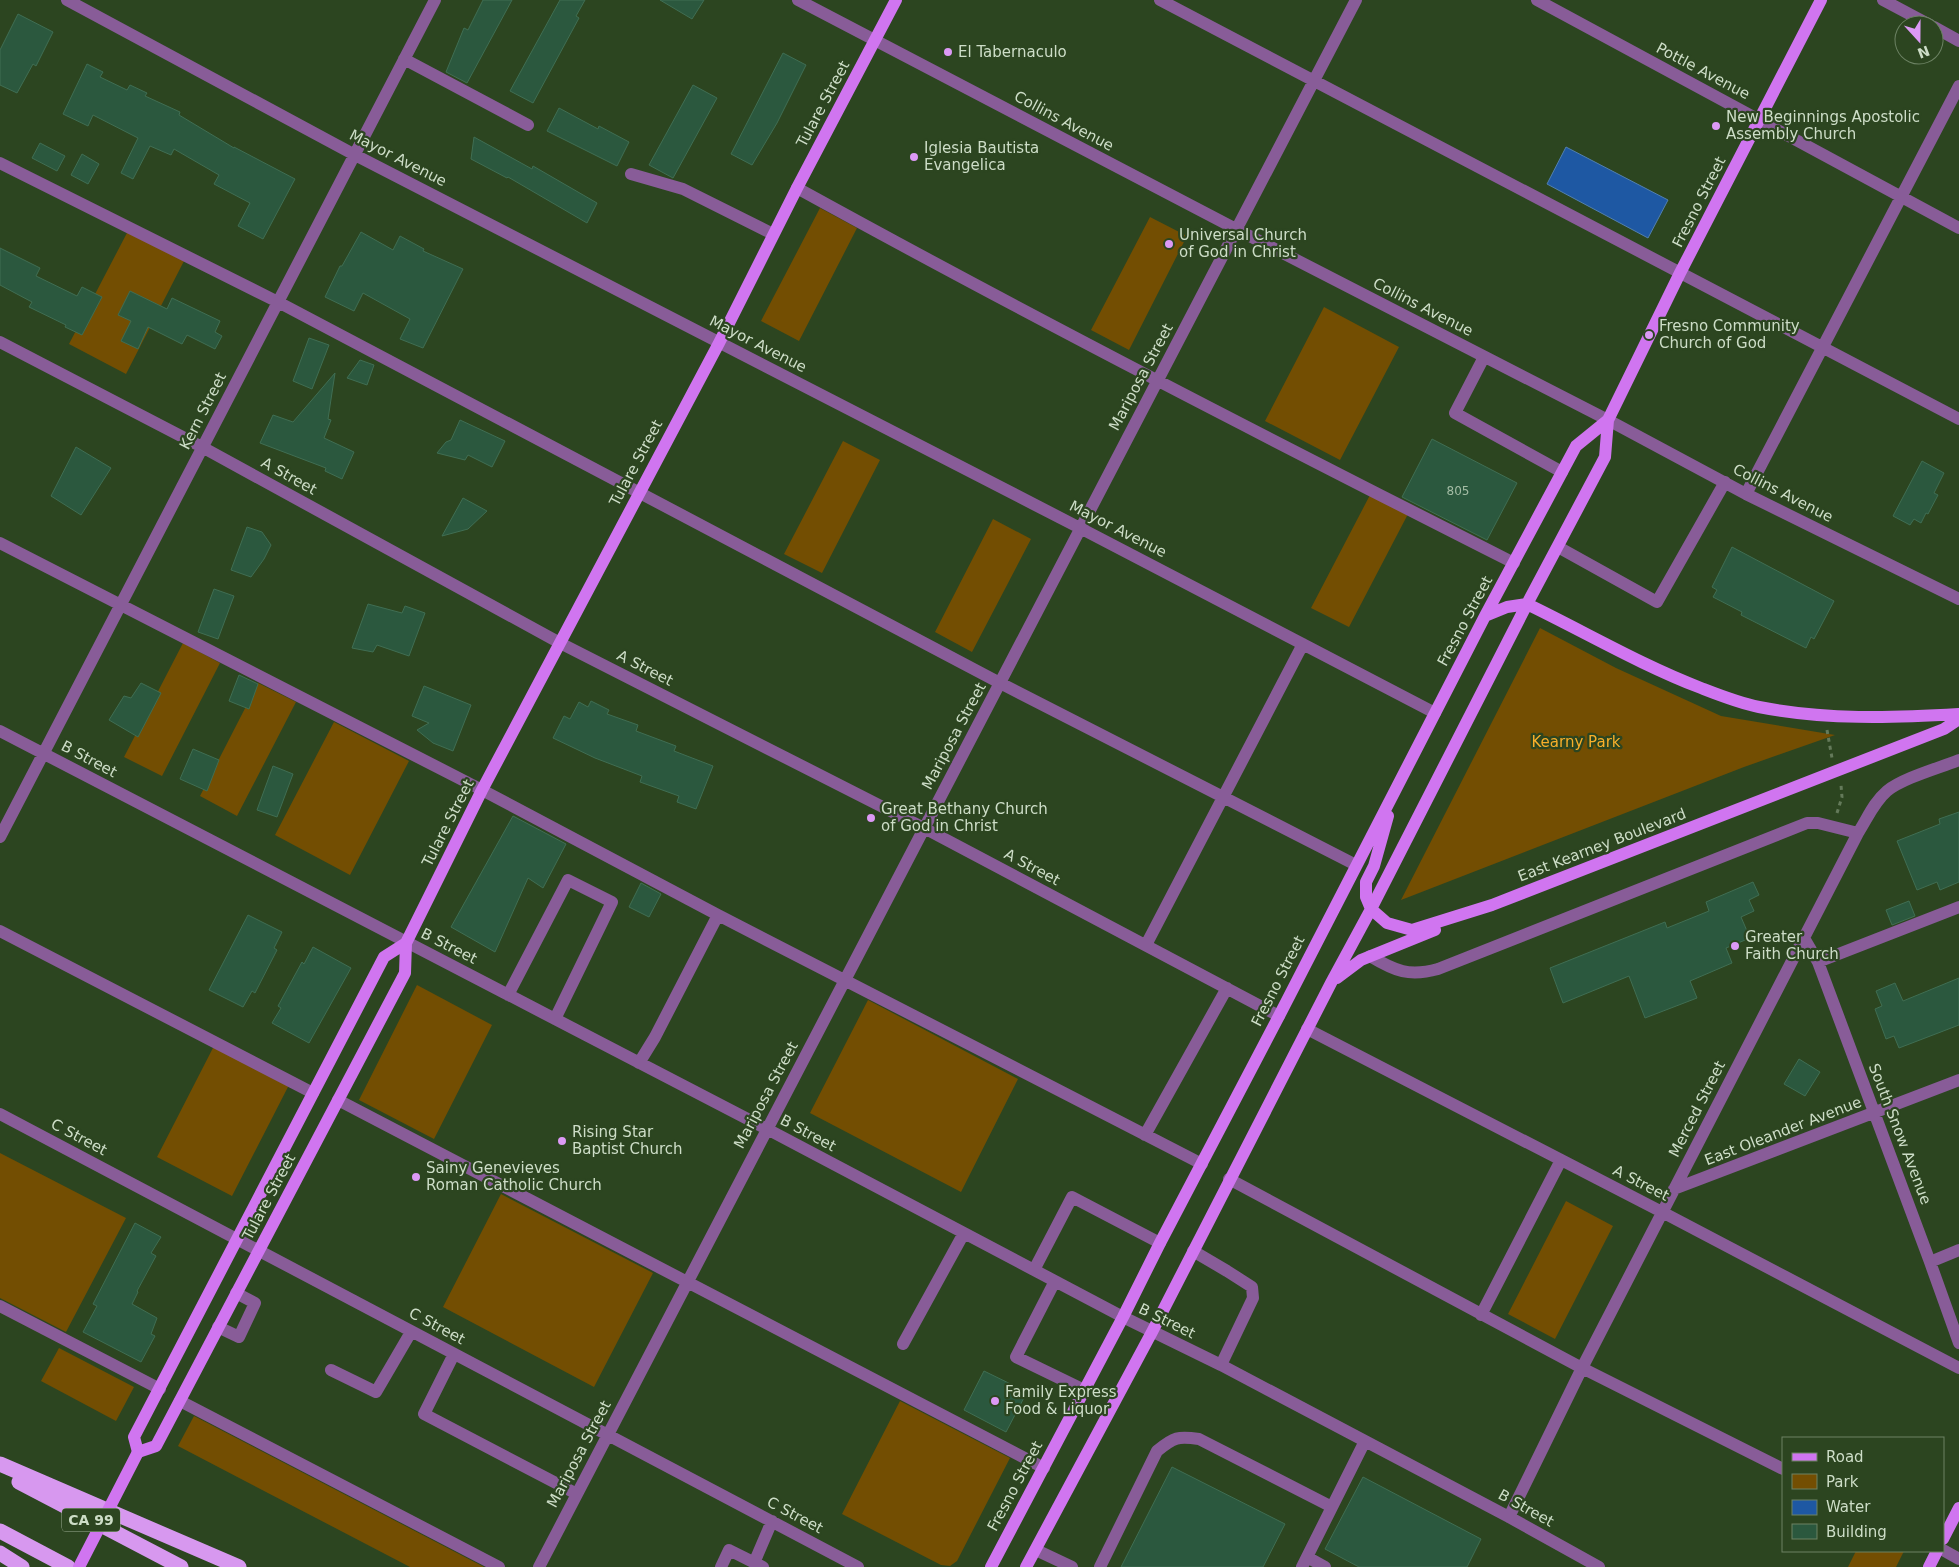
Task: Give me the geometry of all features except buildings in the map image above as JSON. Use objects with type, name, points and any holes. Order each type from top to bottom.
[{"type":"highway","points":[[0,1464],[239,1567]]},
{"type":"highway","name":"CA 99","points":[[0,1472],[181,1567]]},
{"type":"highway","points":[[0,1531],[68,1567]]},
{"type":"highway","points":[[0,1553],[22,1567]]},
{"type":"main road","name":"Tulare Street","points":[[138,1452],[156,1446],[405,973],[406,943],[482,790],[719,343],[773,234],[896,0]]},
{"type":"main road","name":"Fresno Street","points":[[1026,1567],[1152,1332],[1527,604],[1605,457],[1608,420],[1680,273],[1822,0]]},
{"type":"main road","name":"Fresno Street","points":[[990,1567],[1123,1317],[1485,616],[1576,446],[1608,420]]},
{"type":"main road","points":[[1485,616],[1507,607],[1527,604],[1668,675],[1714,693],[1757,706],[1834,717],[1902,717],[1959,714]]},
{"type":"main road","name":"East Kearney Boulevard","points":[[1371,909],[1387,922],[1412,930],[1492,905],[1944,729],[1959,719]]},
{"type":"main road","points":[[1371,909],[1366,896],[1366,882],[1374,866],[1395,792]]},
{"type":"main road","points":[[1331,983],[1346,970],[1370,956],[1492,905]]},
{"type":"main road","name":"Tulare Street","points":[[79,1567],[138,1452],[134,1437],[384,957],[406,943]]},
{"type":"main road","points":[[1944,1537],[1959,1508]]},
{"type":"main road","points":[[1929,1567],[1936,1552]]},
{"type":"street","name":"Mayor Avenue","points":[[67,0],[355,155],[1435,713]]},
{"type":"street","name":"Collins Avenue","points":[[798,0],[1236,230],[1608,420],[1746,494],[1959,599]]},
{"type":"street","points":[[1160,0],[1959,420]]},
{"type":"street","name":"Mariposa Street","points":[[539,1567],[1356,0]]},
{"type":"street","name":"Pottle Avenue","points":[[1537,0],[1959,228]]},
{"type":"street","points":[[1883,0],[1911,15]]},
{"type":"street","name":"Kern Street","points":[[0,837],[355,155],[404,59],[429,2]]},
{"type":"street","points":[[1944,33],[1959,41]]},
{"type":"street","points":[[404,59],[492,108],[528,125]]},
{"type":"street","points":[[1746,494],[1959,86]]},
{"type":"street","points":[[0,163],[278,302],[1000,682],[1356,865]]},
{"type":"street","points":[[631,174],[683,189],[773,234]]},
{"type":"street","points":[[797,188],[902,246],[1157,380],[1514,563]]},
{"type":"street","name":"A Street","points":[[0,342],[202,447],[560,643],[924,828],[1279,1016]]},
{"type":"street","points":[[1484,357],[1455,413],[1562,472]]},
{"type":"street","points":[[1558,547],[1656,602],[1725,482]]},
{"type":"street","points":[[0,543],[482,790],[718,915],[1202,1164]]},
{"type":"street","points":[[1146,945],[1303,644]]},
{"type":"street","name":"B Street","points":[[0,731],[767,1129],[1123,1317],[1221,1365],[1509,1517],[1592,1565]]},
{"type":"street","name":"Merced Street","points":[[1509,1517],[1582,1368],[1858,833],[1876,804],[1888,791],[1901,783],[1959,760]]},
{"type":"street","points":[[1370,956],[1392,970],[1421,974],[1807,824],[1818,823],[1858,833]]},
{"type":"street","points":[[508,995],[568,880],[577,884],[612,902],[555,1019]]},
{"type":"street","points":[[1818,962],[1959,907]]},
{"type":"street","points":[[639,1063],[656,1037],[718,915]]},
{"type":"street","points":[[0,931],[313,1093]]},
{"type":"street","name":"South Snow Avenue","points":[[1804,938],[1818,962],[1959,1343]]},
{"type":"street","points":[[1145,1135],[1227,988]]},
{"type":"street","name":"A Street","points":[[1307,1029],[1959,1368]]},
{"type":"street","name":"East Oleander Avenue","points":[[1674,1189],[1959,1080]]},
{"type":"street","points":[[338,1100],[1044,1468]]},
{"type":"street","name":"C Street","points":[[0,1114],[238,1238],[411,1332],[772,1522],[844,1564],[858,1567]]},
{"type":"street","points":[[1481,1314],[1561,1160]]},
{"type":"street","points":[[1229,1180],[1582,1368],[1782,1468]]},
{"type":"street","points":[[1034,1270],[1072,1197],[1160,1243]]},
{"type":"street","points":[[903,1344],[964,1233]]},
{"type":"street","points":[[1930,1262],[1959,1250]]},
{"type":"street","points":[[1193,1251],[1252,1287],[1253,1298],[1221,1365]]},
{"type":"street","points":[[1055,1281],[1016,1357],[1084,1390]]},
{"type":"street","points":[[218,1327],[239,1337],[255,1303],[236,1293]]},
{"type":"street","points":[[0,1306],[160,1389]]},
{"type":"street","points":[[331,1370],[376,1392],[411,1332]]},
{"type":"street","points":[[454,1354],[424,1414],[577,1494]]},
{"type":"street","points":[[180,1401],[499,1567]]},
{"type":"street","points":[[1100,1567],[1157,1451],[1168,1442],[1182,1437],[1199,1440],[1332,1508]]},
{"type":"street","points":[[1326,1567],[1305,1562],[1365,1441]]},
{"type":"street","points":[[721,1567],[729,1550],[759,1565],[772,1522]]},
{"type":"street","points":[[1036,1550],[1072,1567]]},
{"type":"street","points":[[1944,1551],[1959,1559]]},
{"type":"path","points":[[1826,727],[1833,762]]},
{"type":"path","points":[[1835,820],[1842,797],[1840,780]]},
{"type":"green space","points":[[820,208],[857,228],[799,341],[761,321]]},
{"type":"green space","points":[[1150,217],[1187,236],[1129,350],[1091,330]]},
{"type":"green space","points":[[128,231],[184,261],[126,374],[69,344]]},
{"type":"green space","points":[[1324,307],[1399,347],[1340,460],[1265,421]]},
{"type":"green space","points":[[843,441],[880,460],[822,573],[784,554]]},
{"type":"green space","points":[[1370,495],[1408,514],[1349,627],[1311,608]]},
{"type":"green space","points":[[993,519],[1031,539],[972,652],[935,632]]},
{"type":"green space","name":"Kearny Park","points":[[1540,628],[1616,668],[1721,716],[1835,735],[1744,767],[1401,900]]},
{"type":"green space","points":[[183,643],[220,663],[162,776],[124,757]]},
{"type":"green space","points":[[258,683],[296,702],[237,816],[200,796]]},
{"type":"green space","points":[[334,722],[409,761],[350,875],[275,835]]},
{"type":"green space","points":[[417,985],[492,1025],[434,1139],[359,1100]]},
{"type":"green space","points":[[868,1000],[1018,1079],[961,1192],[810,1113]]},
{"type":"green space","points":[[215,1044],[290,1083],[232,1196],[157,1157]]},
{"type":"green space","points":[[0,1153],[126,1218],[66,1332],[0,1298]]},
{"type":"green space","points":[[501,1194],[653,1273],[594,1387],[443,1307]]},
{"type":"green space","points":[[1566,1201],[1613,1226],[1555,1339],[1508,1314]]},
{"type":"green space","points":[[59,1348],[134,1387],[116,1421],[41,1381]]},
{"type":"green space","points":[[900,1401],[1010,1458],[957,1561],[950,1566],[941,1565],[842,1514]]},
{"type":"green space","points":[[194,1416],[484,1567],[410,1567],[178,1446]]},
{"type":"green space","points":[[1856,1552],[1904,1552],[1896,1567],[1848,1567]]},
{"type":"water","points":[[1566,147],[1668,200],[1648,238],[1547,184]]},
{"type":"place","name":"El Tabernaculo","points":[[948,52]]},
{"type":"place","name":"New Beginnings Apostolic Assembly Church","points":[[1716,126]]},
{"type":"place","name":"Iglesia Bautista Evangelica","points":[[914,157]]},
{"type":"place","name":"Universal Church of God in Christ","points":[[1169,244]]},
{"type":"place","name":"Fresno Community Church of God","points":[[1649,335]]},
{"type":"place","name":"Great Bethany Church of God in Christ","points":[[871,818]]},
{"type":"place","name":"Greater Faith Church","points":[[1735,946]]},
{"type":"place","name":"Rising Star Baptist Church","points":[[562,1141]]},
{"type":"place","name":"Sainy Genevieves Roman Catholic Church","points":[[416,1177]]},
{"type":"place","name":"Family Express Food & Liquor","points":[[995,1401]]}]
